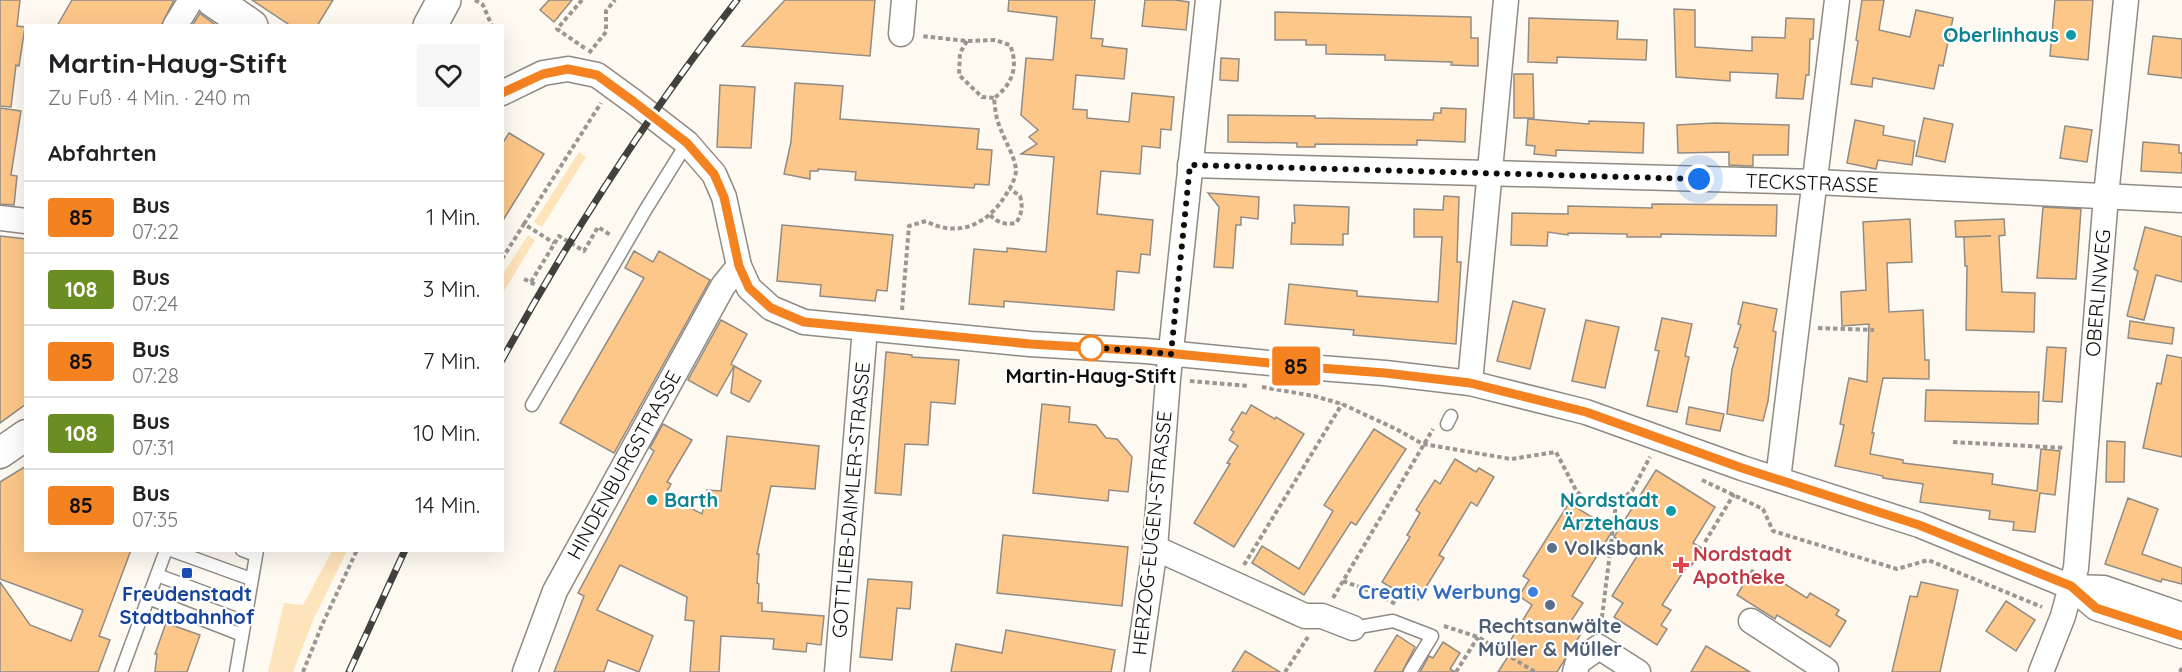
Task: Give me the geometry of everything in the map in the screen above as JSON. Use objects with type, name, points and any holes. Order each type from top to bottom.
[{"type":"main road","points":[[213,0],[248,24]]},
{"type":"main road","points":[[431,24],[444,0]]},
{"type":"street","points":[[176,24],[191,0]]},
{"type":"street","points":[[901,34],[904,0]]},
{"type":"street","name":"HERZOG-EUGEN-STRASSE","points":[[1137,672],[1155,548],[1168,379],[1209,0]]},
{"type":"street","points":[[1470,383],[1506,0]]},
{"type":"street","points":[[1778,479],[1837,0]]},
{"type":"street","name":"OBERLINWEG","points":[[2041,672],[2063,616],[2076,568],[2106,196],[2126,0]]},
{"type":"street","points":[[504,92],[543,74],[568,69],[600,86],[687,143],[714,174],[724,197],[739,266],[749,288],[771,308],[804,322],[1385,373],[1470,383],[1586,412],[1655,448],[1778,479],[1919,525],[2071,586],[2104,588],[2182,615]]},
{"type":"street","name":"TECKSTRASSE","points":[[1190,165],[1816,182],[2182,200]]},
{"type":"street","points":[[0,218],[24,221]]},
{"type":"street","name":"HINDENBURGSTRASSE","points":[[525,672],[555,591],[723,286],[739,266]]},
{"type":"street","name":"GOTTLIEB-DAIMLER-STRASSE","points":[[837,672],[865,328]]},
{"type":"street","points":[[0,453],[24,436]]},
{"type":"street","points":[[1155,548],[1305,616],[1322,616],[1353,628]]},
{"type":"street","points":[[2071,586],[2096,608],[2182,636]]},
{"type":"street","points":[[1752,621],[1826,670],[1825,672]]},
{"type":"street","points":[[1575,672],[1578,662],[1599,647],[1638,672]]},
{"type":"lane","points":[[532,405],[687,143]]},
{"type":"lane","points":[[121,672],[165,552]]},
{"type":"lane","points":[[177,552],[251,579]]},
{"type":"lane","points":[[236,672],[256,553]]},
{"type":"lane","points":[[157,574],[246,608]]},
{"type":"lane","points":[[148,598],[242,635]]},
{"type":"lane","points":[[1353,628],[1393,621],[1432,636],[1410,672]]},
{"type":"path","points":[[475,0],[483,5],[491,24]]},
{"type":"path","points":[[504,256],[600,86],[589,51],[557,29],[582,0]]},
{"type":"path","points":[[589,51],[606,32],[606,11],[615,0]]},
{"type":"path","points":[[901,34],[995,40],[1010,45],[1014,55],[1014,73],[1005,90],[994,98],[982,97],[959,75],[960,53],[967,40]]},
{"type":"path","points":[[892,310],[902,311],[909,226],[926,221],[936,227],[960,230],[978,225],[990,215],[1010,189],[1016,170],[996,116],[994,98]]},
{"type":"path","points":[[990,215],[1007,225],[1016,223],[1021,216],[1023,205],[1020,196],[1010,189]]},
{"type":"path","points":[[524,224],[554,243]]},
{"type":"path","points":[[531,282],[559,236],[584,250],[598,227],[626,244]]},
{"type":"path","points":[[524,279],[536,285]]},
{"type":"path","points":[[1796,327],[1874,330]]},
{"type":"path","points":[[1168,379],[1264,387],[1314,396],[1342,404],[1423,444],[1511,459],[1556,452],[1577,492],[1591,503],[1616,504],[1632,491],[1655,448]]},
{"type":"path","points":[[1233,583],[1296,484],[1342,404]]},
{"type":"path","points":[[1285,672],[1322,616],[1423,444],[1445,421]]},
{"type":"path","points":[[1953,442],[2084,448]]},
{"type":"path","points":[[1655,448],[1660,463]]},
{"type":"path","points":[[1692,476],[1763,509],[1773,531],[1897,569],[1928,560],[2063,616]]},
{"type":"path","points":[[1705,542],[1734,494]]},
{"type":"path","points":[[1599,647],[1616,504]]},
{"type":"path","points":[[303,672],[356,552]]},
{"type":"path","points":[[1456,672],[1478,637]]},
{"type":"shaded area","points":[[579,152],[586,157],[542,227],[534,222]]},
{"type":"shaded area","points":[[528,235],[535,240],[504,291],[504,272]]},
{"type":"shaded area","points":[[331,552],[347,552],[314,618],[293,672],[268,672],[284,603],[303,605]]},
{"type":"building","points":[[0,0],[20,0],[17,26],[24,27],[24,34],[19,66],[16,65],[11,107],[0,106]]},
{"type":"building","points":[[72,0],[174,0],[162,24],[58,24]]},
{"type":"building","points":[[252,0],[333,0],[318,24],[288,24]]},
{"type":"building","points":[[549,0],[572,0],[554,22],[540,10]]},
{"type":"building","points":[[785,0],[875,0],[870,56],[742,46]]},
{"type":"building","points":[[1009,0],[1095,0],[1091,38],[1103,39],[1102,46],[1127,49],[1124,79],[1076,75],[1073,109],[1087,110],[1087,118],[1129,122],[1132,93],[1174,97],[1171,130],[1161,129],[1160,148],[1142,146],[1140,174],[1101,171],[1097,214],[1153,220],[1150,255],[1141,254],[1139,273],[1117,271],[1114,310],[1004,301],[1004,307],[969,304],[974,249],[1007,252],[1007,248],[1046,252],[1054,157],[1021,154],[1037,144],[1029,137],[1038,130],[1021,115],[1026,58],[1053,60],[1057,17],[1008,11]]},
{"type":"building","points":[[1145,0],[1189,2],[1186,30],[1142,26]]},
{"type":"building","points":[[1862,0],[1884,0],[1879,30],[1910,37],[1916,10],[1953,18],[1943,66],[1939,65],[1934,89],[1873,78],[1872,87],[1851,84]]},
{"type":"building","name":"Oberlinhaus","points":[[2055,0],[2093,0],[2088,60],[2050,56]]},
{"type":"building","points":[[1674,9],[1695,10],[1695,47],[1752,51],[1752,37],[1785,38],[1786,18],[1814,19],[1813,39],[1810,39],[1809,75],[1806,75],[1803,99],[1776,98],[1778,74],[1730,72],[1730,81],[1676,77]]},
{"type":"building","points":[[1275,12],[1471,17],[1471,38],[1478,38],[1478,66],[1451,65],[1452,62],[1385,60],[1385,55],[1326,54],[1326,45],[1306,45],[1306,40],[1275,40]]},
{"type":"building","points":[[200,13],[214,24],[193,24]]},
{"type":"building","points":[[1529,18],[1618,21],[1617,39],[1647,40],[1646,60],[1557,57],[1557,63],[1528,62]]},
{"type":"building","points":[[2153,36],[2182,39],[2182,78],[2148,74]]},
{"type":"building","points":[[1221,58],[1239,59],[1238,81],[1220,80]]},
{"type":"building","points":[[1514,74],[1533,74],[1534,118],[1514,118]]},
{"type":"building","points":[[795,83],[843,86],[840,119],[979,129],[977,149],[992,150],[989,185],[975,184],[974,188],[855,180],[856,172],[818,169],[818,171],[810,171],[810,179],[784,174],[791,142]]},
{"type":"building","points":[[720,85],[755,87],[751,148],[717,147]]},
{"type":"building","points":[[0,108],[21,111],[11,175],[17,176],[14,205],[0,204]]},
{"type":"building","points":[[1441,108],[1466,109],[1465,142],[1417,140],[1417,145],[1315,144],[1315,147],[1297,147],[1297,143],[1228,142],[1228,115],[1433,120],[1434,113],[1441,113]]},
{"type":"building","points":[[1924,118],[1953,124],[1945,162],[1916,156]]},
{"type":"building","points":[[1528,119],[1589,124],[1589,121],[1644,123],[1643,153],[1556,150],[1556,156],[1534,154],[1535,146],[1526,145]]},
{"type":"building","points":[[1855,120],[1884,126],[1883,135],[1915,141],[1912,165],[1878,160],[1876,169],[1847,163]]},
{"type":"building","points":[[1715,123],[1789,125],[1788,155],[1753,155],[1753,166],[1748,166],[1729,165],[1729,152],[1678,153],[1677,125]]},
{"type":"building","points":[[2065,126],[2092,130],[2087,162],[2060,158]]},
{"type":"building","points":[[509,133],[544,154],[504,219],[504,141]]},
{"type":"building","points":[[2143,142],[2179,145],[2179,153],[2182,153],[2182,173],[2141,171]]},
{"type":"building","points":[[1208,193],[1259,197],[1258,219],[1241,217],[1241,225],[1236,225],[1233,268],[1214,267],[1219,207]]},
{"type":"building","points":[[1444,196],[1459,197],[1457,262],[1461,262],[1456,344],[1353,335],[1354,330],[1285,324],[1289,284],[1357,291],[1357,296],[1438,302],[1442,237],[1414,237],[1414,209],[1443,210]]},
{"type":"building","points":[[1652,204],[1777,205],[1776,236],[1661,234],[1661,237],[1627,237],[1627,234],[1568,233],[1568,235],[1548,232],[1547,246],[1511,245],[1512,213],[1568,214],[1568,206],[1652,208]]},
{"type":"building","points":[[1294,205],[1349,207],[1348,234],[1343,234],[1343,245],[1291,244],[1292,223],[1295,223]]},
{"type":"building","points":[[2043,207],[2081,209],[2076,279],[2037,278]]},
{"type":"building","points":[[1910,219],[1912,262],[1887,263],[1889,312],[1923,310],[1925,360],[1929,360],[1929,379],[1883,378],[1870,454],[1903,460],[1903,463],[1993,474],[1992,484],[2037,491],[2041,449],[2060,451],[2055,495],[2040,493],[2035,532],[2013,530],[2014,522],[1989,519],[1990,511],[1920,502],[1923,484],[1883,478],[1883,476],[1835,466],[1844,425],[1840,424],[1849,378],[1867,382],[1869,324],[1842,326],[1841,292],[1866,290],[1863,222]]},
{"type":"building","points":[[2004,219],[2005,235],[1999,236],[2002,292],[2035,293],[2034,332],[1966,330],[1967,266],[1965,266],[1964,237],[1991,236],[1956,237],[1955,221]]},
{"type":"building","points":[[782,225],[893,235],[887,291],[877,290],[875,301],[820,296],[821,285],[777,281]]},
{"type":"building","points":[[2145,227],[2182,237],[2182,282],[2156,275],[2144,320],[2127,316],[2138,271],[2134,269]]},
{"type":"building","points":[[0,236],[24,239],[24,405],[0,423]]},
{"type":"building","points":[[634,251],[653,262],[659,251],[710,280],[614,453],[560,423],[644,278],[625,268]]},
{"type":"building","points":[[1513,301],[1545,309],[1530,369],[1497,361]]},
{"type":"building","points":[[1743,302],[1777,309],[1773,331],[1776,332],[1768,401],[1763,421],[1727,414],[1732,369],[1738,348],[1734,347],[1741,325],[1738,324]]},
{"type":"building","points":[[1662,318],[1692,324],[1685,356],[1689,357],[1677,412],[1647,406],[1659,351],[1655,350]]},
{"type":"building","points":[[721,320],[747,334],[731,364],[734,366],[717,396],[688,380]]},
{"type":"building","points":[[1586,320],[1619,327],[1605,388],[1572,381]]},
{"type":"building","points":[[2130,321],[2174,328],[2172,344],[2128,338]]},
{"type":"building","points":[[2047,347],[2066,348],[2062,402],[2043,401]]},
{"type":"building","points":[[886,352],[912,355],[912,357],[959,360],[955,404],[931,402],[928,445],[905,444],[901,495],[875,493]]},
{"type":"building","points":[[2167,355],[2182,358],[2182,457],[2143,448],[2157,383],[2161,384]]},
{"type":"building","points":[[734,366],[761,381],[749,402],[731,393]]},
{"type":"building","points":[[1926,390],[2039,392],[2038,424],[1925,421]]},
{"type":"building","points":[[1042,404],[1070,407],[1069,422],[1096,425],[1106,438],[1117,439],[1132,457],[1128,492],[1109,490],[1108,501],[1033,493]]},
{"type":"building","points":[[1251,405],[1304,434],[1234,547],[1194,523],[1230,464],[1227,463],[1238,446],[1229,440],[1234,432],[1231,430],[1242,412],[1246,414]]},
{"type":"building","points":[[1689,407],[1724,414],[1720,431],[1686,424]]},
{"type":"building","points":[[663,424],[692,440],[667,482],[671,484],[665,495],[702,514],[707,490],[721,491],[727,436],[819,446],[815,489],[771,486],[757,554],[759,554],[757,583],[759,584],[758,603],[762,603],[762,611],[824,616],[821,645],[807,643],[806,652],[773,649],[774,639],[721,636],[719,672],[690,672],[694,621],[685,620],[687,597],[620,565],[597,610],[653,636],[639,672],[608,660],[604,672],[554,672],[584,596],[578,593],[654,451],[650,448]]},
{"type":"building","points":[[1374,429],[1406,449],[1356,525],[1351,522],[1304,595],[1252,563],[1262,546],[1299,569],[1333,511],[1324,505]]},
{"type":"building","points":[[2107,441],[2125,442],[2124,482],[2106,482]]},
{"type":"building","points":[[1455,459],[1476,472],[1479,468],[1494,477],[1477,506],[1471,502],[1439,555],[1444,558],[1418,600],[1382,582],[1410,537],[1407,535],[1420,513],[1416,510],[1435,480],[1440,484]]},
{"type":"building","points":[[24,467],[24,552],[130,552],[99,636],[110,640],[98,672],[0,672],[0,582],[30,625],[71,641],[83,610],[0,579],[0,482]]},
{"type":"building","points":[[1656,470],[1715,507],[1693,543],[1702,548],[1692,565],[1689,563],[1662,605],[1671,610],[1661,625],[1667,629],[1657,645],[1614,617],[1623,603],[1612,596],[1639,553],[1614,537]]},
{"type":"building","points":[[2128,498],[2158,509],[2142,554],[2182,568],[2182,584],[2162,579],[2161,582],[2105,564]]},
{"type":"building","points":[[1569,503],[1613,530],[1572,596],[1583,603],[1569,624],[1582,632],[1557,672],[1498,672],[1513,649],[1507,646],[1532,605],[1519,596],[1529,580],[1523,576]]},
{"type":"building","points":[[1003,535],[1128,547],[1122,606],[997,593]]},
{"type":"building","points":[[1752,570],[1760,575],[1763,570],[1807,598],[1810,593],[1839,610],[1836,615],[1846,621],[1830,647],[1777,615],[1775,619],[1737,595]]},
{"type":"building","points":[[868,579],[912,582],[910,609],[897,608],[892,660],[860,657]]},
{"type":"building","points":[[1921,582],[1958,590],[1940,672],[1892,672],[1910,596],[1917,597]]},
{"type":"building","points":[[2006,601],[2035,620],[2016,651],[1986,631]]},
{"type":"building","points":[[166,623],[200,635],[187,672],[155,672],[157,654],[155,654]]},
{"type":"building","points":[[1006,630],[1115,650],[1111,672],[951,672],[956,644],[1002,653]]},
{"type":"building","points":[[1397,635],[1415,647],[1402,672],[1374,672]]},
{"type":"building","points":[[1443,642],[1460,653],[1450,669],[1455,672],[1420,672],[1429,656],[1433,658]]},
{"type":"building","points":[[1706,646],[1750,672],[1691,672]]},
{"type":"building","points":[[1245,651],[1280,672],[1232,672]]},
{"type":"railway","points":[[504,356],[555,266],[612,175],[673,86],[737,0]]},
{"type":"railway","points":[[349,672],[404,552]]},
{"type":"bus line","name":"85","points":[[504,92],[543,74],[568,69],[597,75],[634,102],[687,143],[714,174],[724,197],[739,266],[749,288],[771,308],[804,322],[1030,344],[1146,351],[1470,383],[1586,412],[1742,468],[1919,525],[2071,586],[2096,608],[2182,636]]},
{"type":"place","name":"Oberlinhaus","points":[[2071,35]]},
{"type":"place","name":"Martin-Haug-Stift","points":[[1091,348]]},
{"type":"place","name":"Barth","points":[[652,500]]},
{"type":"place","name":"Nordstadt Ärztehaus","points":[[1671,511]]},
{"type":"place","name":"Volksbank","points":[[1552,548]]},
{"type":"place","name":"Nordstadt Apotheke","points":[[1681,565]]},
{"type":"place","name":"Freudenstadt Stadtbahnhof","points":[[187,573]]},
{"type":"place","name":"Creativ Werbung","points":[[1533,592]]},
{"type":"place","name":"Rechtsanwälte Müller & Müller","points":[[1550,605]]},
{"type":"route","points":[[1091,348],[1088,347],[1171,354],[1190,165],[1699,179]]}]
